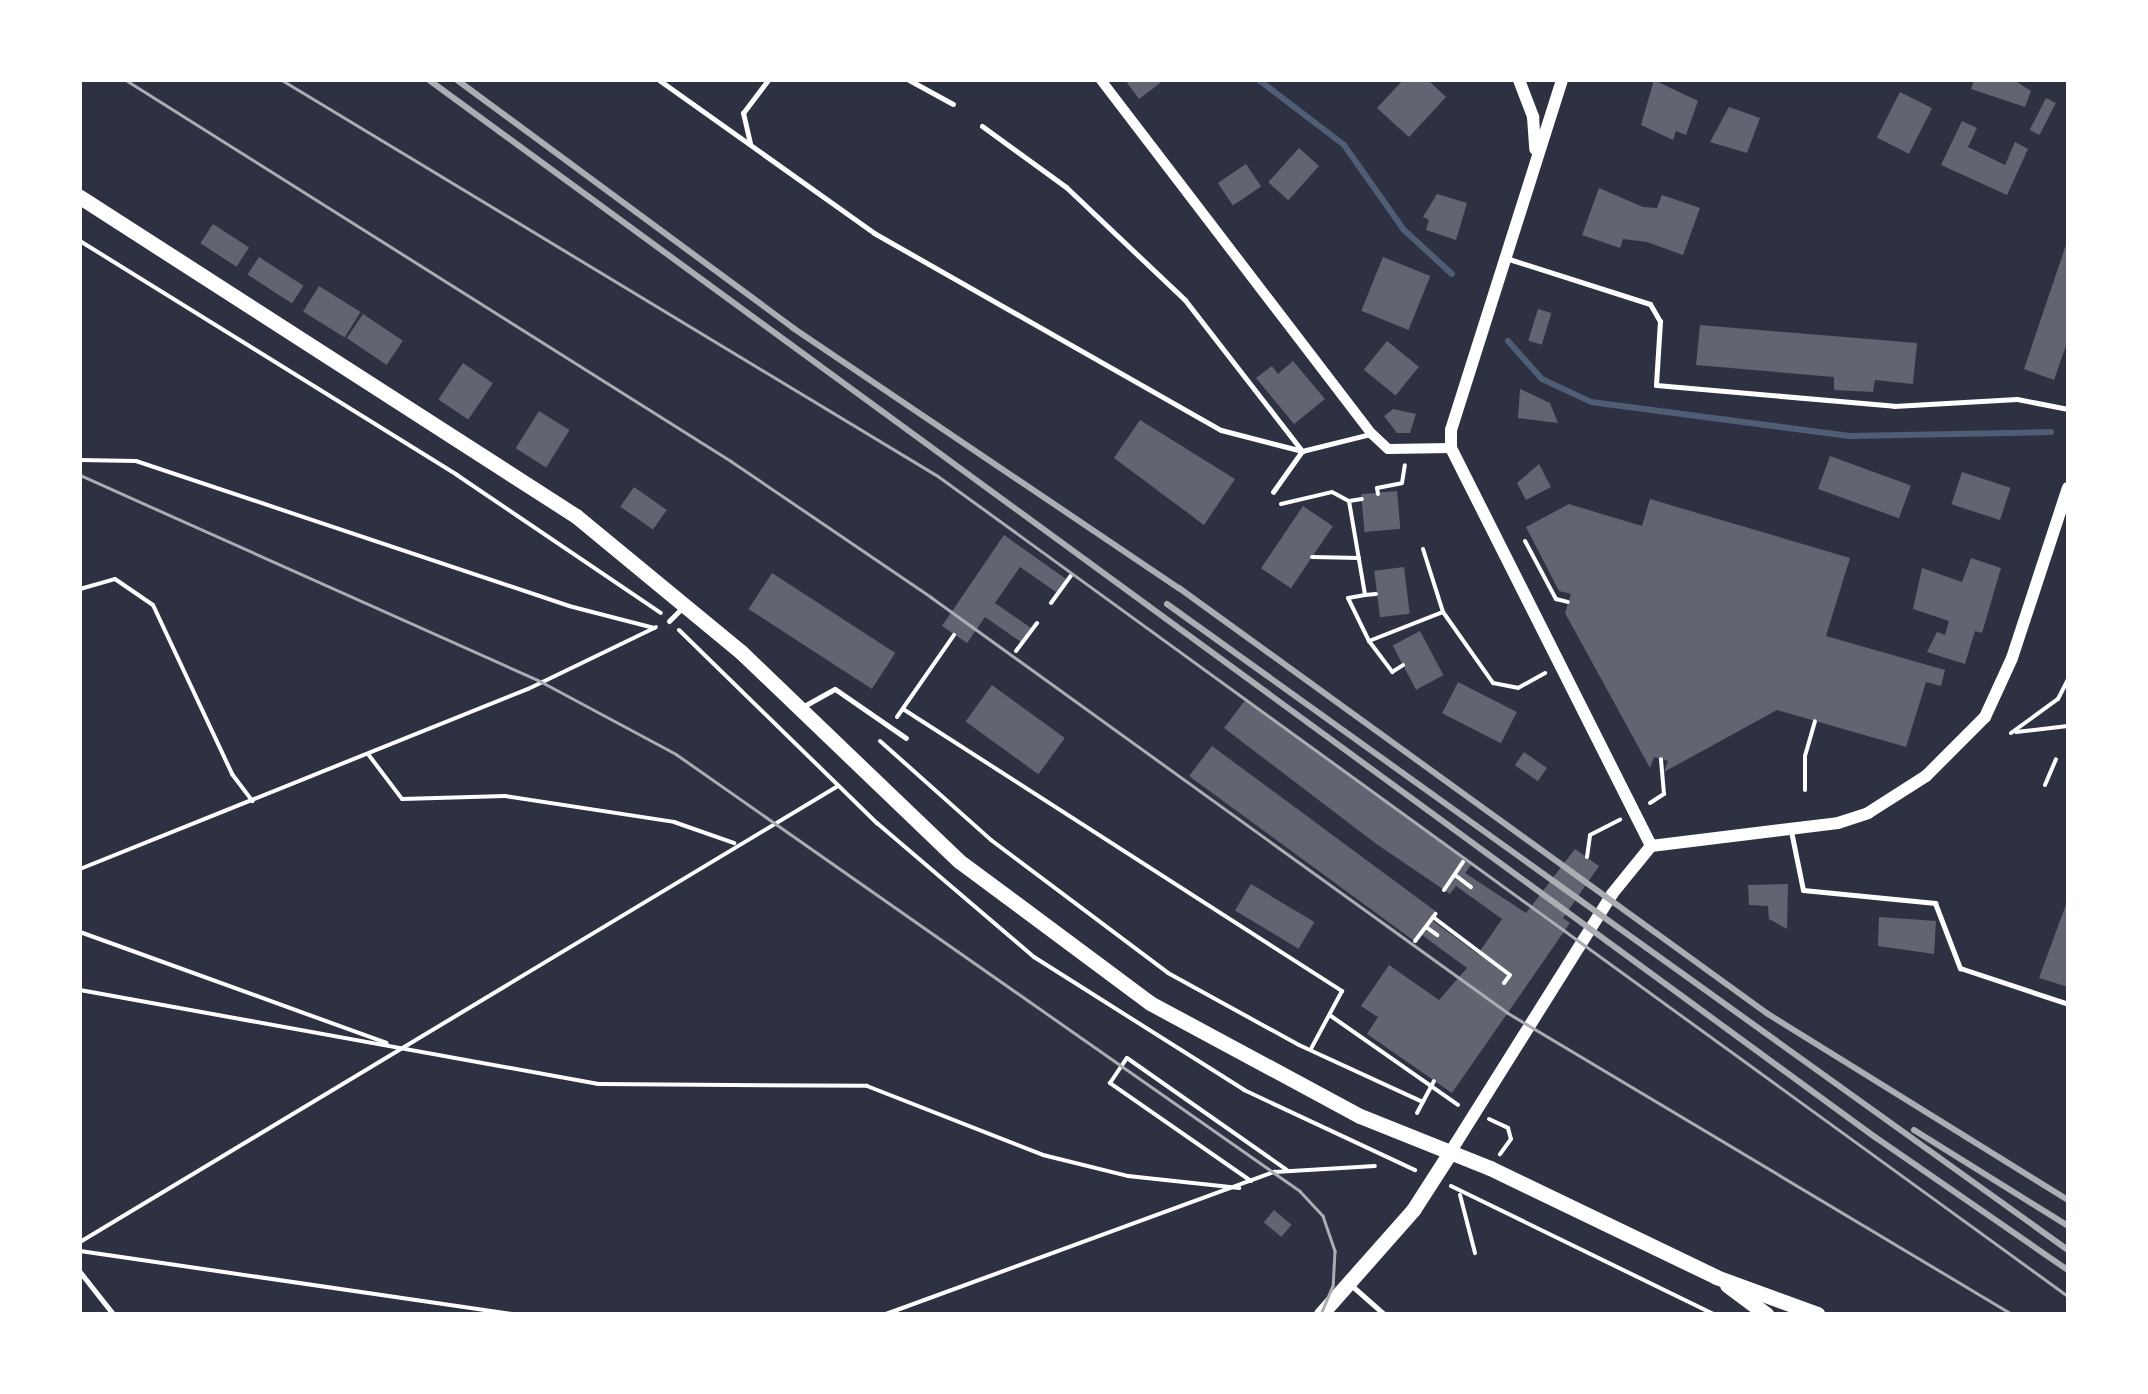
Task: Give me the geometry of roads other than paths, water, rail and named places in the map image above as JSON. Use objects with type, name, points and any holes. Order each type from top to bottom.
[{"type":"main road","points":[[80,198],[576,516],[685,605],[801,708],[958,861],[1092,964],[1292,1083],[1451,1152],[1716,1277],[1817,1314]]},
{"type":"main road","points":[[1321,1314],[1351,1284],[1434,1180],[1451,1152]]},
{"type":"main road","points":[[1716,1277],[1766,1314]]},
{"type":"street","points":[[1102,80],[1372,434],[1388,449],[1452,448]]},
{"type":"street","points":[[1519,80],[1533,117],[1535,156]]},
{"type":"street","points":[[1562,80],[1451,430],[1452,448],[1651,846]]},
{"type":"street","points":[[1451,1152],[1612,894],[1651,846],[1838,824],[1899,796],[1985,717],[2012,658],[2068,488]]},
{"type":"lane","points":[[659,80],[874,232],[1222,430],[1302,451],[1372,434]]},
{"type":"lane","points":[[750,145],[743,113],[768,80]]},
{"type":"lane","points":[[909,80],[953,104]]},
{"type":"lane","points":[[982,126],[1066,187],[1184,300],[1302,451]]},
{"type":"lane","points":[[1503,257],[1650,304],[1660,322],[1652,376],[1656,385],[1894,406],[2018,399],[2068,409]]},
{"type":"lane","points":[[1274,492],[1302,451]]},
{"type":"lane","points":[[669,621],[685,605]]},
{"type":"lane","points":[[801,708],[835,688],[906,738]]},
{"type":"lane","points":[[1792,831],[1803,890],[1936,902],[1960,968],[2068,1004]]},
{"type":"lane","points":[[80,1272],[113,1314]]},
{"type":"lane","points":[[1351,1284],[1384,1314]]},
{"type":"waterway","points":[[1259,80],[1344,145],[1404,230],[1452,274]]},
{"type":"waterway","points":[[1508,341],[1542,379],[1591,402],[1848,436],[2051,432]]},
{"type":"tram line","points":[[126,80],[731,461],[931,597],[1508,1013],[2012,1314]]},
{"type":"tram line","points":[[282,80],[938,476],[2068,1296]]},
{"type":"tram line","points":[[80,475],[540,681],[676,754],[1300,1191],[1323,1216],[1335,1251],[1333,1286],[1321,1314]]},
{"type":"railway","points":[[429,80],[1875,1137],[2068,1270]]},
{"type":"railway","points":[[457,80],[793,328],[1179,588],[1768,1014],[2068,1200]]},
{"type":"railway","points":[[1167,604],[2068,1250]]},
{"type":"railway","points":[[1914,1130],[2068,1226]]}]
